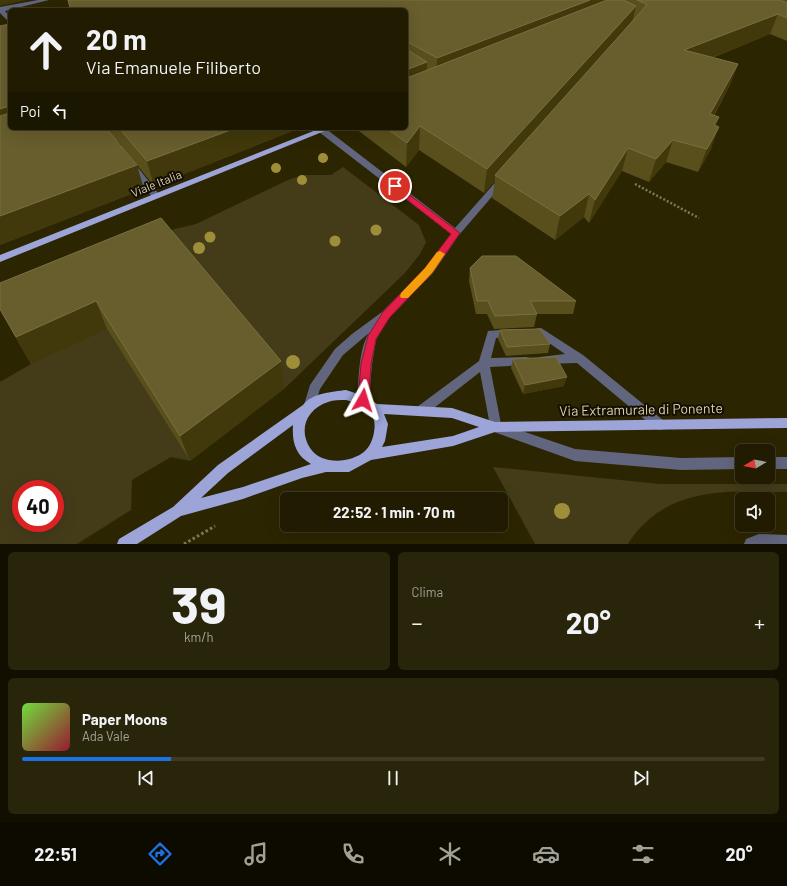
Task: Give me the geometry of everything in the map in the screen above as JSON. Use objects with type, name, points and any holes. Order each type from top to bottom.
[{"type":"main road","name":"Viale Italia","points":[[0,259],[322,130]]},
{"type":"main road","name":"Via Extramurale di Ponente","points":[[124,544],[178,511],[223,470],[282,424],[310,405],[327,397],[346,394],[363,400],[375,409],[452,413],[495,427]]},
{"type":"main road","name":"Via Extramurale di Ponente","points":[[310,405],[299,421],[298,440],[308,456],[326,466]]},
{"type":"main road","points":[[369,456],[379,441],[382,424],[375,409]]},
{"type":"main road","name":"Via Extramurale di Ponente","points":[[178,511],[243,493],[302,472],[326,466],[349,466],[369,456],[453,441],[495,427],[787,423]]},
{"type":"street","points":[[9,8],[46,0]]},
{"type":"street","points":[[0,10],[8,19]]},
{"type":"street","points":[[326,130],[456,233]]},
{"type":"street","points":[[127,161],[156,196]]},
{"type":"street","points":[[310,405],[314,388],[339,352],[356,336],[386,315],[429,270],[456,233],[508,174]]},
{"type":"street","points":[[363,400],[366,364],[371,339],[386,315]]},
{"type":"street","points":[[660,425],[579,358],[541,332],[492,334],[484,363],[495,427],[575,455],[681,464],[735,463]]},
{"type":"street","points":[[421,411],[484,363],[579,358]]},
{"type":"street","points":[[775,463],[787,463]]},
{"type":"street","points":[[751,544],[759,541],[787,542]]},
{"type":"path","points":[[635,184],[698,218]]},
{"type":"shaded area","points":[[343,167],[419,225],[426,242],[420,254],[405,273],[285,388],[144,233],[171,230],[196,224],[288,180],[303,175],[331,175]]},
{"type":"shaded area","points":[[107,329],[190,461],[171,457],[132,480],[131,510],[77,544],[0,544],[0,382],[31,364]]},
{"type":"shaded area","points":[[493,467],[660,484],[787,484],[787,492],[720,493],[687,499],[657,513],[641,527],[628,544],[535,544]]},
{"type":"building","points":[[68,0],[590,0],[437,58],[408,42],[408,8],[70,8]]},
{"type":"building","points":[[607,0],[623,0],[636,6],[487,169],[420,126],[407,143],[389,130],[408,130],[408,78]]},
{"type":"building","points":[[637,0],[780,0],[787,3],[787,18],[778,14],[684,50],[738,64],[710,114],[719,117],[714,125],[719,127],[707,149],[673,140],[656,159],[628,148],[595,200],[589,194],[560,216],[495,175],[646,6],[646,4]]},
{"type":"building","points":[[8,24],[8,107],[0,109],[0,26]]},
{"type":"building","points":[[408,50],[427,62],[408,69]]},
{"type":"building","points":[[8,114],[8,130],[108,130],[137,165],[0,216],[0,116]]},
{"type":"building","points":[[121,130],[231,130],[147,161]]},
{"type":"building","points":[[161,218],[281,361],[180,436],[96,301],[16,337],[0,309],[0,283]]},
{"type":"building","points":[[482,256],[516,256],[576,301],[530,301],[537,314],[495,316],[488,301],[477,301],[470,268]]},
{"type":"building","points":[[540,329],[550,344],[507,347],[500,330]]},
{"type":"building","points":[[556,357],[567,377],[525,385],[513,359]]},
{"type":"slow traffic","points":[[404,296],[429,270],[440,254]]},
{"type":"route","points":[[363,400],[366,364],[371,339],[386,315],[429,270],[456,233],[395,186]]}]
